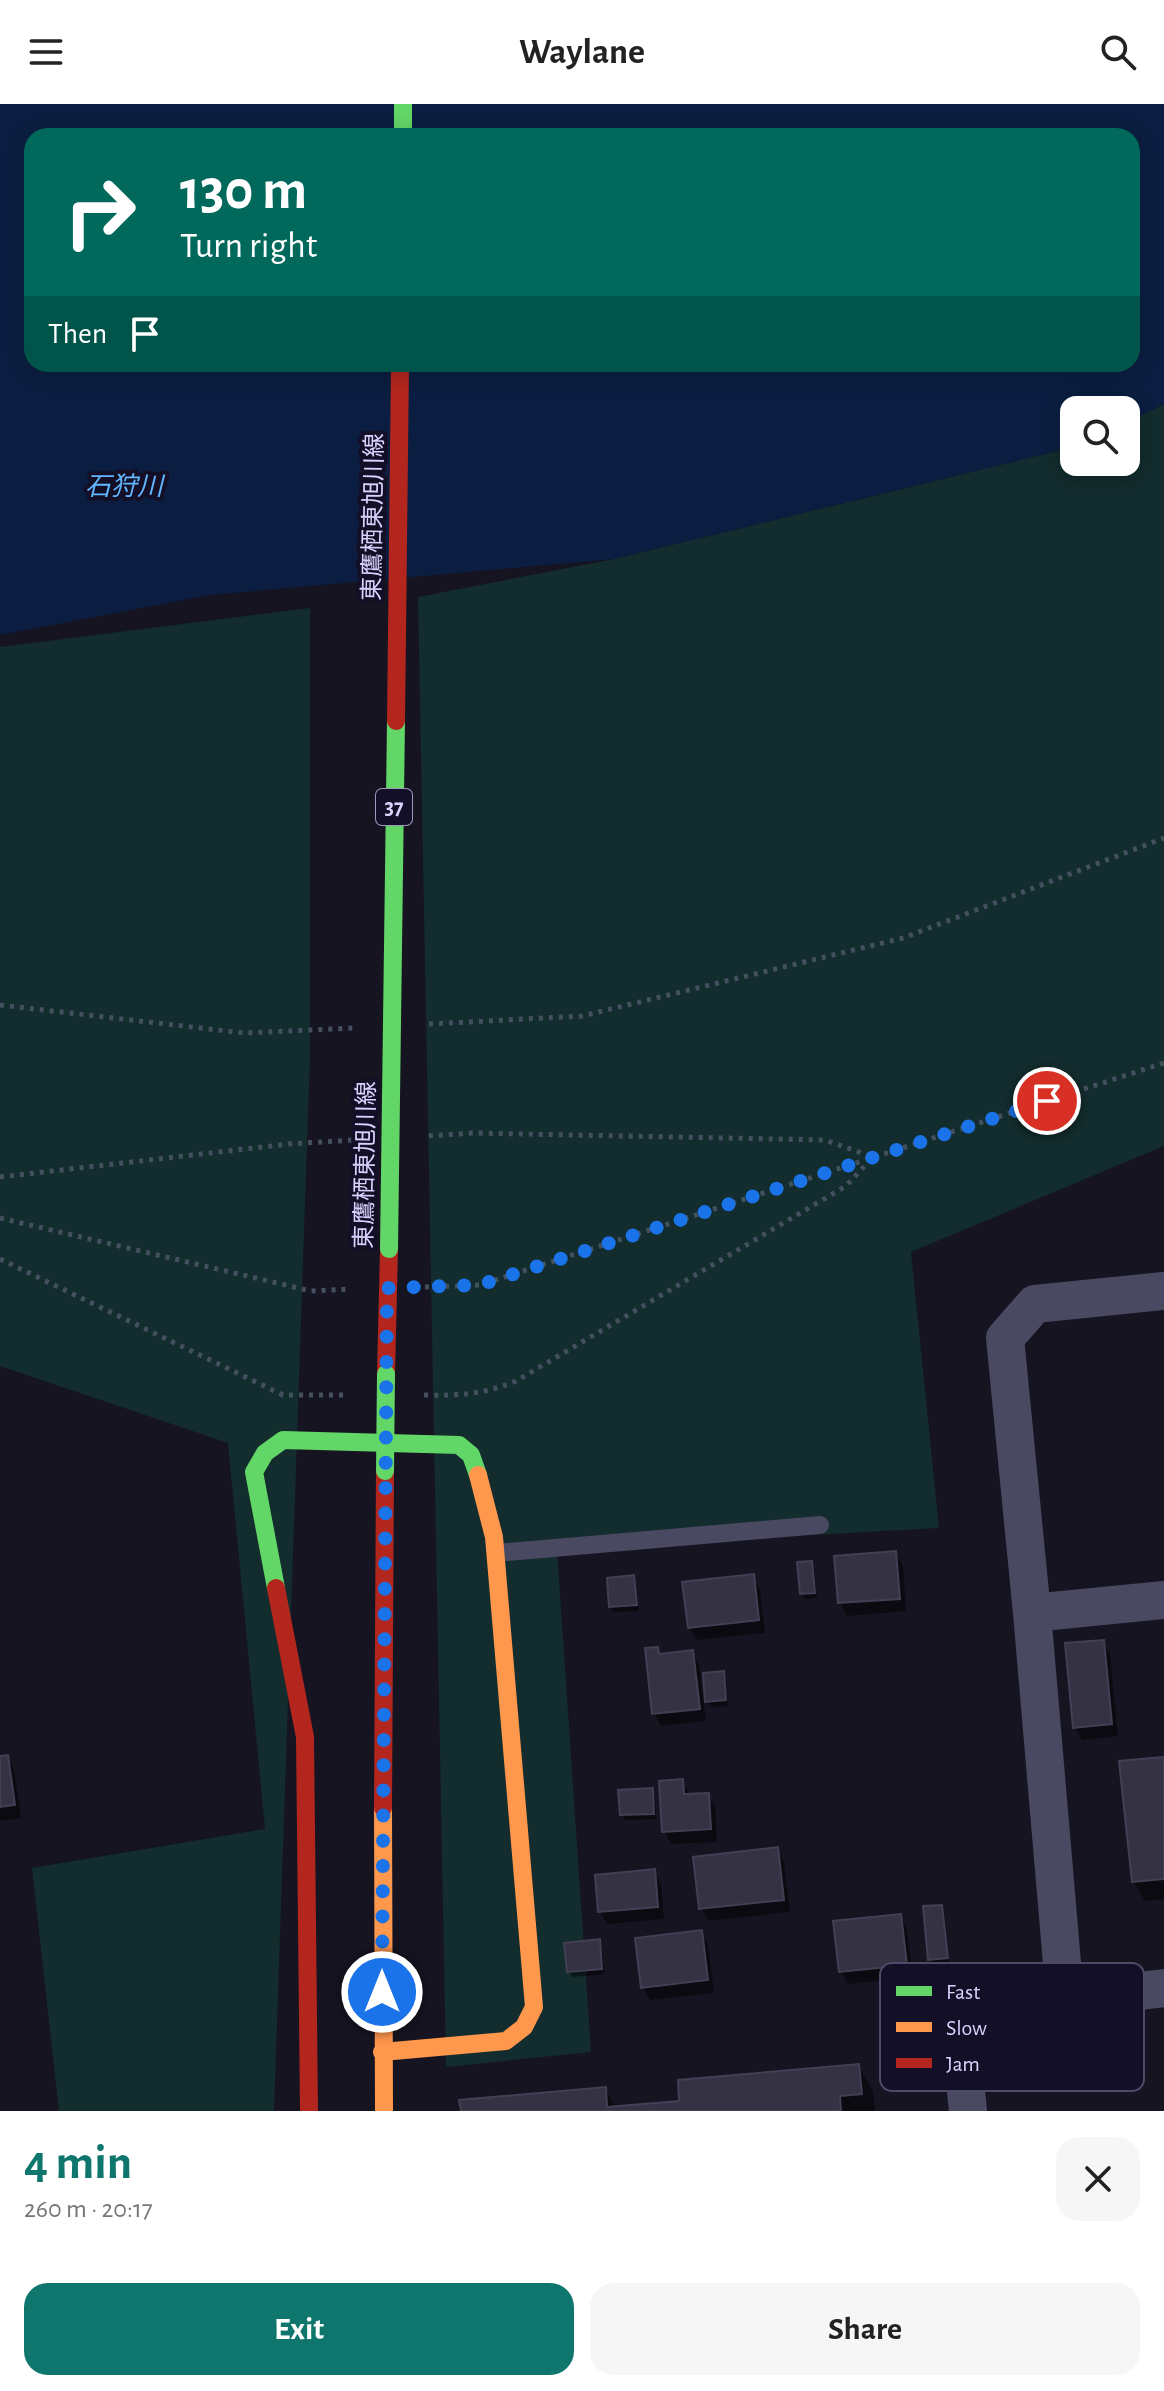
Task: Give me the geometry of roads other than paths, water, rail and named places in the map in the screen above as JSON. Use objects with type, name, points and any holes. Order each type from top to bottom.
[{"type":"main road","points":[[403,104],[403,128]]},
{"type":"main road","name":"東鷹栖東旭川線","points":[[384,2111],[385,1471],[400,372]]},
{"type":"main road","points":[[309,2111],[305,1737],[254,1472],[258,1459],[283,1440],[459,1445],[471,1455],[476,1466],[494,1537],[534,2007],[522,2031],[506,2041],[382,2052]]},
{"type":"street","points":[[1062,1963],[1005,1338],[1035,1304],[1164,1291]]},
{"type":"street","points":[[1032,1613],[1164,1600]]},
{"type":"street","points":[[1144,1990],[1164,1988]]},
{"type":"street","points":[[966,2091],[968,2111]]},
{"type":"lane","points":[[495,1553],[820,1525]]},
{"type":"water","name":"石狩川","points":[[0,104],[1164,104],[1164,404],[1140,416],[1140,396],[1060,396],[1060,450],[614,559],[210,595],[0,635]]}]
